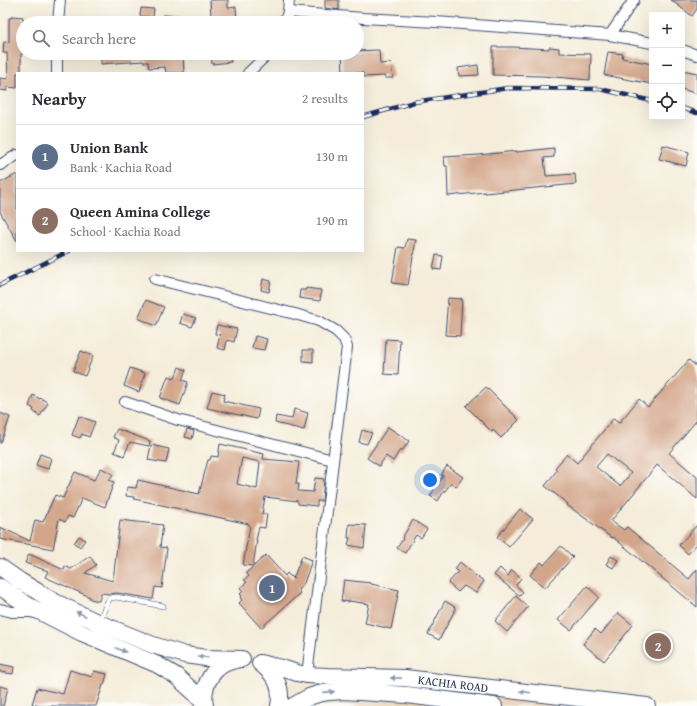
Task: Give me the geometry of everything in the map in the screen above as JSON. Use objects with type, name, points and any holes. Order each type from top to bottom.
[{"type":"main road","name":"KACHIA ROAD","points":[[0,567],[55,602],[99,623],[153,645],[185,655],[206,658],[251,660],[307,675],[405,678],[647,706]]},
{"type":"main road","points":[[0,587],[29,606],[82,633],[158,665],[176,676],[196,694],[205,705]]},
{"type":"main road","points":[[205,705],[204,693],[207,682],[213,673],[221,665],[242,659]]},
{"type":"main road","points":[[260,663],[270,670],[277,680],[280,692],[279,706]]},
{"type":"main road","name":"KACHIA ROAD","points":[[293,706],[318,694],[344,691],[407,695],[494,706]]},
{"type":"street","points":[[59,16],[60,0]]},
{"type":"street","points":[[287,16],[289,0]]},
{"type":"street","points":[[610,35],[634,0]]},
{"type":"street","points":[[288,12],[338,16]]},
{"type":"street","points":[[364,18],[610,35],[649,42]]},
{"type":"street","points":[[685,51],[697,55]]},
{"type":"street","points":[[57,60],[57,72]]},
{"type":"street","points":[[249,72],[262,60]]},
{"type":"street","points":[[0,165],[16,156]]},
{"type":"street","points":[[155,279],[319,321],[336,331],[344,339],[347,347],[307,675]]},
{"type":"street","points":[[125,402],[178,420],[333,460]]},
{"type":"street","points":[[0,609],[12,612],[30,612],[49,615]]},
{"type":"lane","points":[[99,623],[110,598],[116,597],[164,606]]},
{"type":"shaded area","points":[[318,670],[629,706],[262,706],[284,685]]},
{"type":"building","points":[[210,0],[228,0],[228,8],[236,7],[237,16],[211,16]]},
{"type":"building","points":[[325,0],[339,0],[339,10],[325,8]]},
{"type":"building","points":[[671,0],[697,0],[697,9],[692,16]]},
{"type":"building","points":[[141,8],[154,9],[153,16],[140,16]]},
{"type":"building","points":[[12,16],[16,16],[16,60],[21,60],[21,72],[16,72],[16,88],[7,87],[7,91],[0,90],[0,78],[8,79],[7,53],[3,53],[4,42],[9,42],[9,18],[12,18]]},
{"type":"building","points":[[493,47],[549,49],[549,47],[559,48],[559,53],[591,54],[590,80],[542,76],[493,75]]},
{"type":"building","points":[[379,50],[380,64],[391,63],[393,78],[385,78],[385,76],[364,77],[364,72],[343,72],[342,60],[364,60],[364,51]]},
{"type":"building","points":[[608,52],[623,54],[622,58],[649,63],[649,83],[604,75]]},
{"type":"building","points":[[101,60],[183,60],[184,72],[166,72],[165,67],[149,68],[148,62],[143,61],[101,64]]},
{"type":"building","points":[[212,60],[231,60],[231,62],[212,64]]},
{"type":"building","points":[[478,65],[479,75],[459,76],[458,68]]},
{"type":"building","points":[[685,71],[697,73],[697,94],[685,90]]},
{"type":"building","points":[[663,145],[689,152],[686,166],[659,159]]},
{"type":"building","points":[[554,148],[554,157],[544,158],[546,176],[575,174],[576,184],[448,196],[447,166],[445,166],[444,157]]},
{"type":"building","points":[[16,175],[16,239],[0,212],[0,183]]},
{"type":"building","points":[[407,239],[416,240],[408,285],[392,283],[398,247],[405,248]]},
{"type":"building","points":[[436,255],[443,256],[441,270],[433,269]]},
{"type":"building","points":[[263,279],[271,281],[269,292],[261,290]]},
{"type":"building","points":[[306,288],[321,290],[320,301],[299,298],[300,290],[306,290]]},
{"type":"building","points":[[448,298],[462,299],[460,336],[445,335]]},
{"type":"building","points":[[146,300],[164,307],[156,326],[138,318]]},
{"type":"building","points":[[183,314],[196,318],[192,327],[180,323]]},
{"type":"building","points":[[217,325],[237,329],[234,342],[227,340],[225,350],[217,348],[220,335],[215,334]]},
{"type":"building","points":[[255,336],[267,339],[264,350],[252,348]]},
{"type":"building","points":[[386,339],[400,340],[398,375],[384,374]]},
{"type":"building","points":[[303,350],[313,350],[313,362],[303,361]]},
{"type":"building","points":[[81,351],[93,356],[85,376],[73,371]]},
{"type":"building","points":[[689,360],[697,367],[697,420],[669,453],[697,477],[697,499],[657,465],[611,521],[624,530],[627,527],[689,579],[697,569],[697,607],[613,537],[612,538],[567,505],[568,504],[545,486],[557,470],[555,468],[567,454],[577,463],[613,419],[619,423],[639,399],[648,407]],"holes":[[[607,454],[631,473],[620,486],[596,467]]]},
{"type":"building","points":[[179,367],[186,370],[182,380],[188,382],[180,405],[160,398],[168,376],[175,378]]},
{"type":"building","points":[[130,368],[145,373],[139,392],[124,386]]},
{"type":"building","points":[[486,387],[519,420],[501,438],[493,430],[492,432],[466,406]]},
{"type":"building","points":[[212,391],[225,394],[223,401],[259,409],[257,419],[207,408]]},
{"type":"building","points":[[33,395],[48,403],[40,416],[29,406]]},
{"type":"building","points":[[294,409],[308,413],[304,430],[275,423],[276,416],[292,419]]},
{"type":"building","points":[[0,413],[10,417],[1,443],[0,443]]},
{"type":"building","points":[[79,416],[95,422],[89,437],[82,434],[80,438],[72,435]]},
{"type":"building","points":[[388,427],[409,441],[402,451],[400,450],[393,461],[386,456],[379,466],[367,458]]},
{"type":"building","points":[[117,429],[150,441],[149,446],[130,442],[124,456],[114,452],[119,440],[113,437]]},
{"type":"building","points":[[187,429],[194,431],[192,439],[185,437]]},
{"type":"building","points":[[362,430],[372,433],[367,444],[359,442]]},
{"type":"building","points":[[220,444],[264,454],[263,459],[299,462],[296,484],[299,484],[298,491],[313,492],[315,478],[324,479],[322,501],[317,501],[317,506],[298,504],[298,501],[265,497],[262,514],[267,514],[265,528],[259,527],[253,566],[243,565],[250,526],[249,524],[126,496],[127,487],[136,488],[138,480],[199,494],[208,460],[210,460],[211,456],[218,457]],"holes":[[[242,458],[260,462],[257,489],[237,484]]]},
{"type":"building","points":[[151,445],[169,449],[166,463],[148,460]]},
{"type":"building","points":[[40,454],[51,458],[48,469],[36,465]]},
{"type":"building","points":[[447,466],[463,477],[456,487],[451,483],[438,501],[430,496],[443,476],[441,475]]},
{"type":"building","points":[[101,468],[113,474],[109,480],[114,482],[105,507],[82,498],[73,518],[68,516],[65,522],[59,519],[53,549],[0,539],[0,527],[30,541],[35,520],[43,522],[55,495],[63,498],[75,472],[94,480]]},
{"type":"building","points":[[520,509],[533,519],[509,547],[497,537]]},
{"type":"building","points":[[120,520],[163,525],[160,547],[167,548],[162,588],[155,587],[153,599],[117,593],[101,593],[99,601],[90,599],[90,597],[45,577],[48,571],[25,563],[29,554],[64,570],[65,566],[71,569],[90,556],[96,565],[85,573],[113,581]]},
{"type":"building","points":[[413,520],[427,529],[421,538],[416,535],[405,553],[397,548]]},
{"type":"building","points":[[349,524],[366,525],[364,548],[348,545],[350,538],[348,538]]},
{"type":"building","points":[[697,525],[697,544],[688,554],[679,545]]},
{"type":"building","points":[[79,536],[85,540],[80,547],[74,543]]},
{"type":"building","points":[[561,546],[573,557],[545,588],[530,575],[541,562],[544,565]]},
{"type":"building","points":[[266,555],[285,576],[287,573],[293,579],[302,556],[312,560],[304,583],[298,590],[300,593],[261,628],[239,603],[242,600],[240,598],[242,596],[240,594],[243,591],[240,588],[247,582],[244,580],[249,576],[246,573]]},
{"type":"building","points":[[611,556],[618,560],[613,568],[606,564]]},
{"type":"building","points":[[460,562],[484,581],[476,593],[464,586],[458,592],[448,583],[458,572],[455,569]]},
{"type":"building","points":[[500,568],[508,576],[512,570],[521,578],[516,585],[523,592],[520,596],[494,575]]},
{"type":"building","points":[[344,580],[371,583],[399,590],[391,629],[365,623],[369,604],[341,601]]},
{"type":"building","points":[[587,586],[599,597],[571,630],[558,620]]},
{"type":"building","points":[[516,596],[528,607],[507,632],[495,621]]},
{"type":"building","points":[[445,601],[455,607],[455,610],[439,640],[428,634]]},
{"type":"building","points":[[618,613],[633,625],[604,661],[583,644],[595,629],[601,634]]},
{"type":"building","points":[[0,664],[14,667],[13,674],[0,672]]},
{"type":"building","points":[[70,670],[92,677],[94,671],[107,674],[96,706],[40,706],[32,704],[37,688],[63,694]]},
{"type":"building","points":[[0,686],[8,688],[3,706],[0,706]]},
{"type":"railway","points":[[364,117],[414,102],[508,88],[600,89],[649,100]]},
{"type":"railway","points":[[685,109],[697,113]]},
{"type":"railway","points":[[0,285],[67,252]]},
{"type":"place","name":"Union Bank","points":[[272,588]]},
{"type":"place","name":"Queen Amina College","points":[[658,646]]}]
